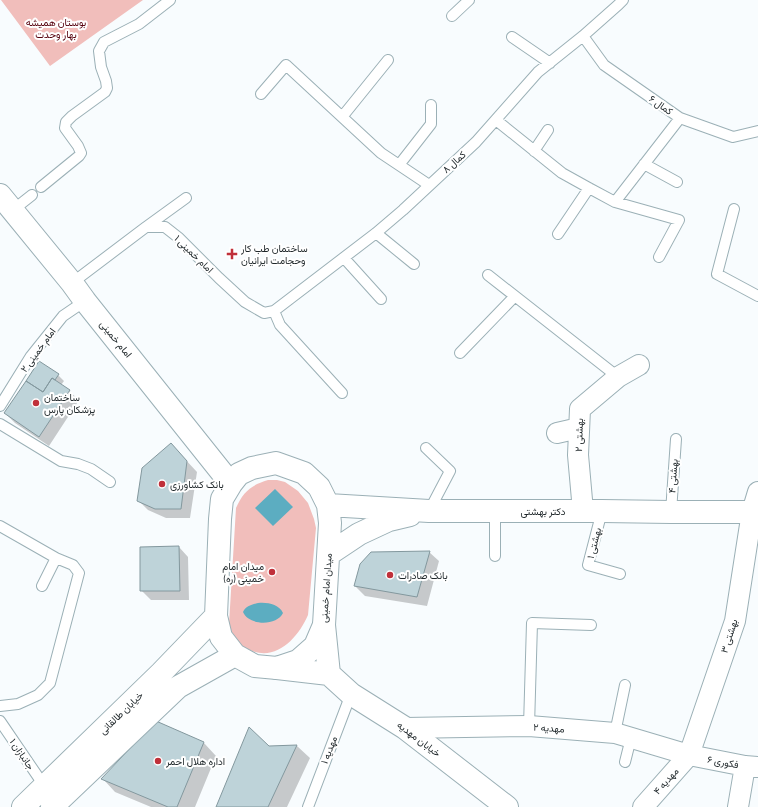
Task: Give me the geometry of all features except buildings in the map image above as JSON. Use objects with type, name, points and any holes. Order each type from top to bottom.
[{"type":"main road","name":"امام خمینی","points":[[6,203],[72,283],[231,484]]},
{"type":"main road","name":"میدان امام خمینی","points":[[276,463],[304,473],[319,487],[328,505],[330,523],[329,554],[324,625],[315,646],[298,661],[277,668],[255,666],[235,655],[221,637],[216,616],[222,499],[239,474],[252,468],[276,463]]},
{"type":"main road","name":"دکتر بهشتی","points":[[328,505],[429,511],[755,512]]},
{"type":"main road","points":[[329,554],[359,534],[389,520],[429,511]]},
{"type":"main road","name":"خیابان طالقانی","points":[[48,797],[161,673],[216,616]]},
{"type":"main road","points":[[277,668],[329,674],[324,625]]},
{"type":"main road","name":"خیابان طالقانی","points":[[23,807],[48,797],[178,687],[235,655]]},
{"type":"main road","name":"خیابان مهدیه","points":[[329,674],[350,694],[405,728],[507,807]]},
{"type":"street","name":"بهشتی ۲","points":[[592,511],[578,454],[580,409],[618,377],[639,365]]},
{"type":"street","points":[[557,434],[579,428]]},
{"type":"street","name":"بهشتی ۳","points":[[689,755],[735,621],[758,492]]},
{"type":"street","name":"مهدیه ۲","points":[[405,728],[529,726],[623,736],[689,755]]},
{"type":"street","name":"فکوری ۶","points":[[689,755],[752,766]]},
{"type":"street","name":"مهدیه ۴","points":[[643,807],[689,755]]},
{"type":"street","points":[[738,807],[752,766]]},
{"type":"lane","points":[[41,187],[81,153],[78,146],[65,128],[66,122],[105,92],[107,88],[100,67],[98,51],[104,42],[139,24],[170,0]]},
{"type":"lane","points":[[452,16],[469,0]]},
{"type":"lane","name":"کمال ۸","points":[[274,311],[376,233],[403,210],[476,142],[538,72],[583,36],[623,0]]},
{"type":"lane","name":"کمال ۶","points":[[583,36],[604,65],[680,118],[733,137],[758,131]]},
{"type":"lane","points":[[512,37],[550,63]]},
{"type":"lane","points":[[342,117],[388,60]]},
{"type":"lane","points":[[261,94],[286,65],[381,153],[429,185]]},
{"type":"lane","points":[[399,165],[431,124],[431,105]]},
{"type":"lane","points":[[615,202],[680,118]]},
{"type":"lane","points":[[496,120],[562,173],[589,188],[615,202],[679,220],[659,257]]},
{"type":"lane","points":[[534,151],[548,130]]},
{"type":"lane","points":[[644,164],[677,182]]},
{"type":"lane","points":[[558,234],[589,188]]},
{"type":"lane","points":[[6,203],[32,195]]},
{"type":"lane","points":[[72,283],[186,198]]},
{"type":"lane","points":[[734,209],[717,274],[758,296]]},
{"type":"lane","name":"امام خمینی ۱","points":[[146,227],[166,227],[245,302],[264,314],[274,311]]},
{"type":"lane","points":[[376,233],[414,264]]},
{"type":"lane","points":[[344,258],[381,299]]},
{"type":"lane","points":[[488,275],[618,377]]},
{"type":"lane","points":[[460,353],[515,296]]},
{"type":"lane","name":"امام خمینی ۲","points":[[1,404],[31,356],[63,316],[85,301]]},
{"type":"lane","points":[[274,311],[280,325],[342,393]]},
{"type":"lane","points":[[0,424],[61,461],[78,464],[91,469],[110,482]]},
{"type":"lane","name":"بهشتی ۴","points":[[671,512],[676,439]]},
{"type":"lane","points":[[426,448],[450,470],[429,511]]},
{"type":"lane","name":"بهشتی ۱","points":[[592,511],[588,565],[620,574]]},
{"type":"lane","points":[[495,512],[495,556]]},
{"type":"lane","points":[[0,526],[56,558],[73,565],[79,573],[50,683],[38,695],[18,704],[0,706]]},
{"type":"lane","points":[[42,586],[56,558]]},
{"type":"lane","points":[[529,726],[532,623],[591,625]]},
{"type":"lane","points":[[625,685],[623,736],[625,762]]},
{"type":"lane","name":"مهدیه ۱","points":[[308,807],[350,694]]},
{"type":"lane","name":"جانبازان ۱","points":[[0,721],[48,797]]},
{"type":"green space","name":"بوستان همیشه بهار وحدت","points":[[1,0],[143,0],[50,66]]},
{"type":"green space","name":"میدان امام خمینی (ره)","points":[[268,480],[285,482],[298,491],[308,503],[316,528],[308,615],[304,624],[285,646],[269,653],[260,653],[248,649],[240,644],[233,635],[229,624],[236,508],[248,490],[257,484]]},
{"type":"water","points":[[275,489],[293,507],[273,526],[255,508]]},
{"type":"water","points":[[258,603],[272,604],[279,608],[283,613],[275,620],[263,623],[246,617],[243,612],[244,610],[251,605]]},
{"type":"place","name":"ساختمان طب کار و‌حجامت ایرانیان","points":[[232,254]]},
{"type":"place","name":"ساختمان پزشکان پارس","points":[[36,403]]},
{"type":"place","name":"بانک کشاورزی","points":[[162,484]]},
{"type":"place","name":"میدان امام خمینی (ره)","points":[[272,572]]},
{"type":"place","name":"بانک صادرات","points":[[390,575]]},
{"type":"place","name":"اداره هلال احمر","points":[[158,761]]}]
